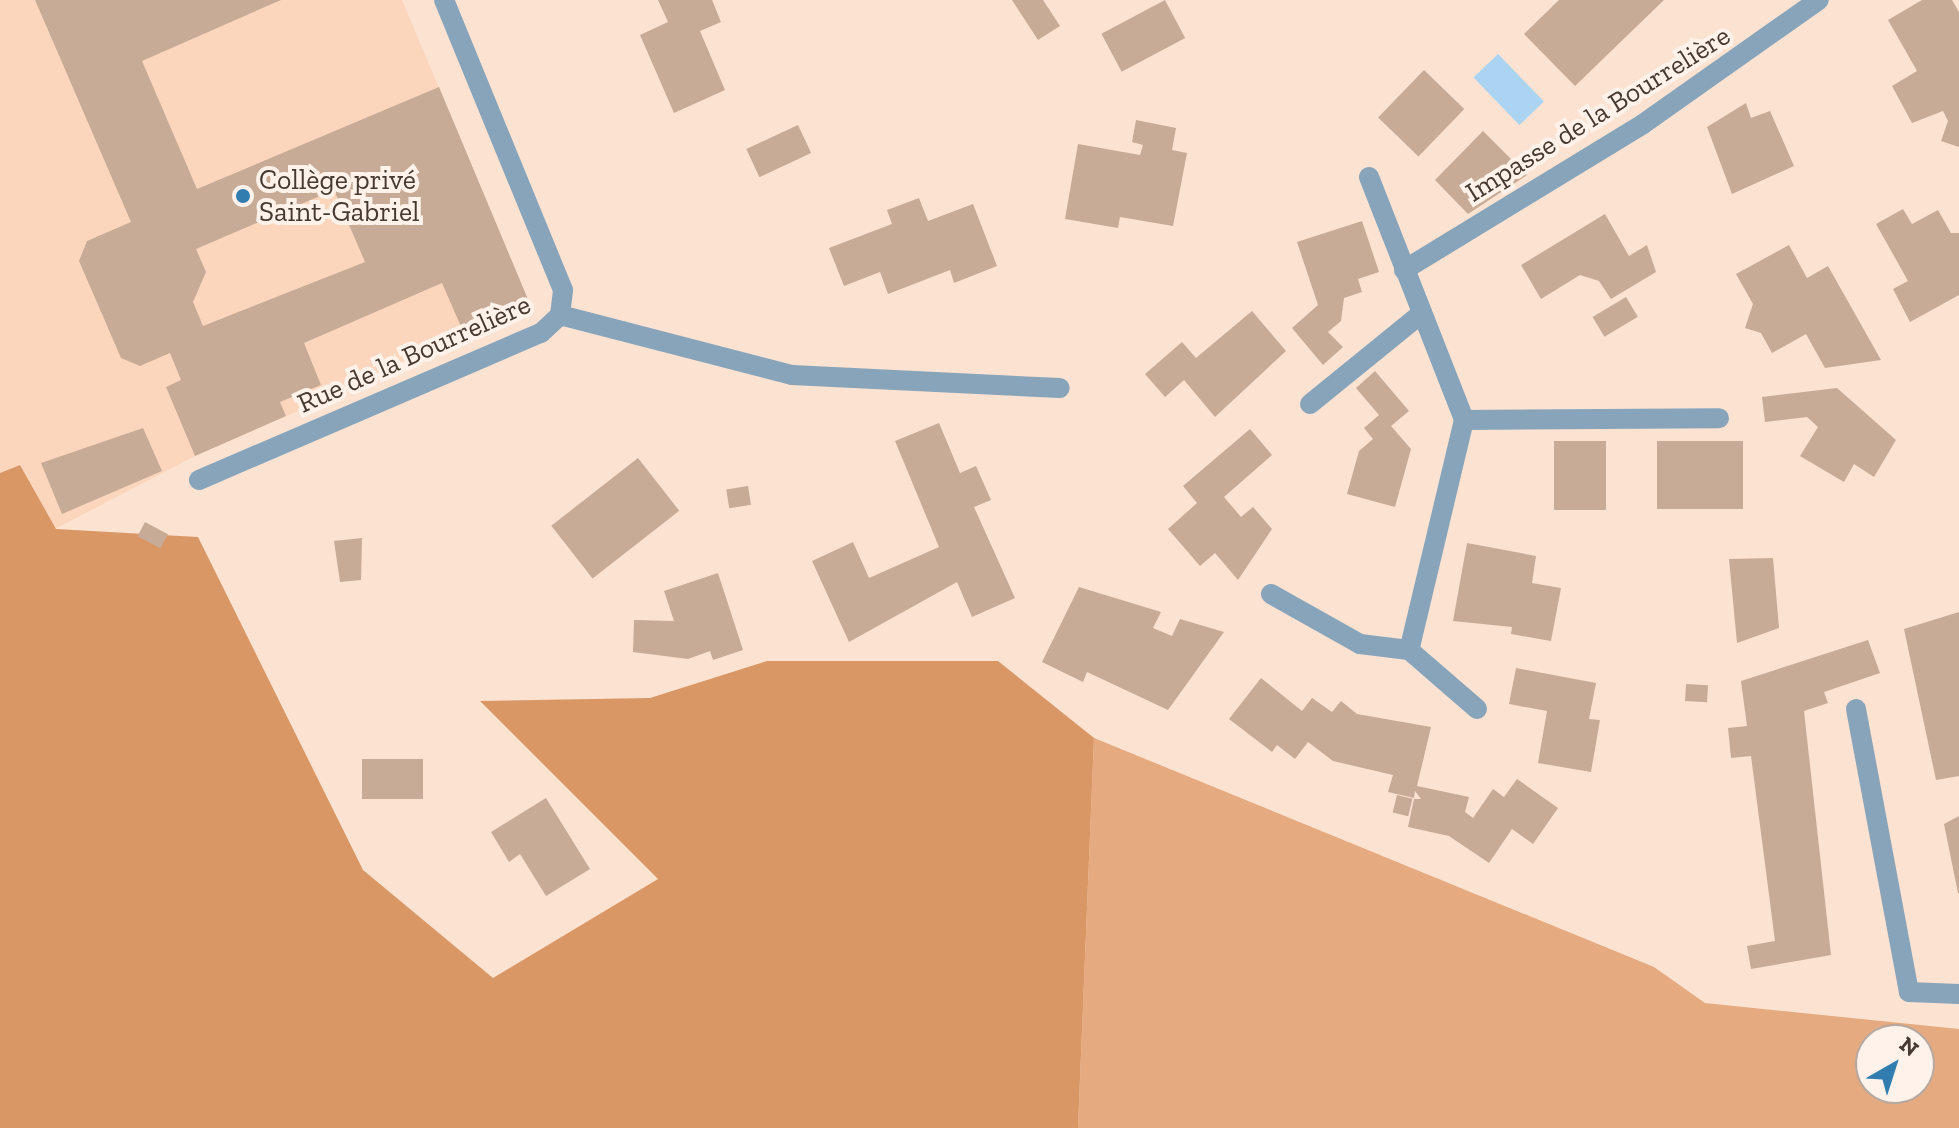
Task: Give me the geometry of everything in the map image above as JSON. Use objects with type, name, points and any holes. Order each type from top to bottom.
[{"type":"street","name":"Rue de la Bourrelière","points":[[199,480],[541,333],[560,315],[563,290],[444,0]]},
{"type":"street","name":"Impasse de la Bourrelière","points":[[1404,270],[1643,124],[1819,0]]},
{"type":"street","points":[[1369,177],[1464,420],[1409,650]]},
{"type":"street","points":[[1310,404],[1422,313]]},
{"type":"street","points":[[560,315],[792,375],[1060,388]]},
{"type":"street","points":[[1464,420],[1719,418]]},
{"type":"street","points":[[1271,594],[1360,644],[1409,650],[1477,709]]},
{"type":"street","points":[[1856,709],[1909,992],[1959,994]]},
{"type":"shaded area","name":"Collège privé Saint-Gabriel","points":[[0,0],[402,0],[532,309],[195,456],[55,529],[20,465],[0,473]]},
{"type":"shaded area","points":[[20,465],[56,529],[198,537],[363,870],[493,978],[658,879],[480,701],[650,698],[767,661],[998,661],[1094,738],[1078,1128],[0,1128],[0,473]]},
{"type":"shaded area","points":[[1094,738],[1654,967],[1705,1003],[1910,1024],[1855,1024],[1855,1104],[1935,1104],[1935,1027],[1959,1029],[1959,1128],[1078,1128]]},
{"type":"water","points":[[1498,54],[1544,101],[1519,125],[1474,78]]},
{"type":"building","points":[[35,0],[281,0],[142,61],[197,189],[439,87],[532,309],[466,338],[442,283],[304,343],[321,385],[280,402],[286,416],[195,456],[166,387],[181,380],[170,353],[140,366],[121,358],[79,261],[87,241],[131,222]],"holes":[[[334,190],[365,262],[203,326],[193,302],[206,272],[196,249]]]},
{"type":"building","points":[[658,0],[712,0],[721,22],[700,31],[725,90],[674,113],[640,35],[668,22]]},
{"type":"building","points":[[1012,0],[1043,0],[1060,26],[1038,40]]},
{"type":"building","points":[[1165,0],[1185,38],[1122,72],[1101,34]]},
{"type":"building","points":[[1559,0],[1664,0],[1575,86],[1524,34]]},
{"type":"building","points":[[1922,0],[1952,0],[1959,12],[1959,147],[1941,141],[1948,121],[1943,111],[1912,123],[1892,86],[1917,71],[1888,20]]},
{"type":"building","points":[[1424,70],[1464,109],[1418,156],[1378,117]]},
{"type":"building","points":[[1746,103],[1751,118],[1770,111],[1794,166],[1732,194],[1707,127]]},
{"type":"building","points":[[1136,120],[1176,128],[1172,150],[1187,153],[1173,226],[1120,217],[1118,228],[1065,219],[1078,144],[1140,155],[1143,145],[1132,142]]},
{"type":"building","points":[[798,125],[811,153],[759,177],[746,149]]},
{"type":"building","points":[[1483,131],[1527,175],[1468,214],[1435,180]]},
{"type":"building","points":[[919,198],[928,221],[973,204],[997,266],[954,283],[950,270],[888,294],[880,272],[844,286],[829,248],[892,224],[887,210]]},
{"type":"building","points":[[1903,209],[1912,224],[1938,210],[1951,233],[1959,233],[1959,295],[1910,322],[1893,289],[1908,281],[1876,224]]},
{"type":"building","points":[[1605,214],[1629,256],[1647,245],[1656,272],[1611,299],[1599,281],[1580,275],[1541,299],[1521,265]]},
{"type":"building","points":[[1362,221],[1379,272],[1358,279],[1362,292],[1344,298],[1341,321],[1328,332],[1343,347],[1323,365],[1292,328],[1318,305],[1297,242]]},
{"type":"building","points":[[1789,245],[1807,278],[1828,266],[1881,360],[1825,368],[1806,334],[1772,353],[1761,333],[1745,328],[1753,304],[1736,274]]},
{"type":"building","points":[[1626,297],[1638,317],[1604,337],[1593,317]]},
{"type":"building","points":[[1252,311],[1286,351],[1215,417],[1184,380],[1165,397],[1145,374],[1182,342],[1196,358]]},
{"type":"building","points":[[1375,371],[1409,411],[1391,426],[1411,449],[1395,507],[1347,494],[1359,451],[1373,439],[1364,428],[1379,415],[1356,388]]},
{"type":"building","points":[[1837,388],[1896,440],[1874,477],[1854,464],[1844,482],[1800,456],[1818,427],[1807,417],[1765,422],[1762,397]]},
{"type":"building","points":[[939,423],[960,473],[976,466],[991,500],[974,507],[1015,598],[972,617],[957,582],[849,642],[812,561],[853,542],[869,578],[939,547],[895,441]]},
{"type":"building","points":[[143,428],[162,471],[62,514],[41,463]]},
{"type":"building","points":[[1250,429],[1272,455],[1224,497],[1241,517],[1253,507],[1272,529],[1238,580],[1215,553],[1200,566],[1168,529],[1197,503],[1183,486]]},
{"type":"building","points":[[1554,441],[1606,441],[1606,510],[1554,510]]},
{"type":"building","points":[[1657,441],[1743,441],[1743,509],[1657,509]]},
{"type":"building","points":[[638,458],[679,511],[593,579],[551,526]]},
{"type":"building","points":[[748,486],[751,505],[729,508],[726,489]]},
{"type":"building","points":[[145,522],[168,534],[160,548],[137,536]]},
{"type":"building","points":[[362,538],[361,580],[340,582],[334,541]]},
{"type":"building","points":[[1467,543],[1536,556],[1532,583],[1561,588],[1551,641],[1511,634],[1512,627],[1453,621]]},
{"type":"building","points":[[1773,558],[1779,628],[1737,643],[1729,559]]},
{"type":"building","points":[[718,573],[743,650],[713,660],[710,651],[688,659],[633,652],[634,620],[674,621],[664,591]]},
{"type":"building","points":[[1079,587],[1161,612],[1153,628],[1172,636],[1180,619],[1224,632],[1168,710],[1087,672],[1083,682],[1042,662]]},
{"type":"building","points":[[1959,612],[1959,776],[1936,780],[1904,629]]},
{"type":"building","points":[[1868,640],[1880,673],[1824,692],[1828,703],[1804,711],[1831,955],[1751,969],[1747,946],[1775,941],[1751,756],[1731,758],[1728,728],[1747,726],[1741,681]]},
{"type":"building","points":[[1516,668],[1596,683],[1589,719],[1600,720],[1591,772],[1538,763],[1547,711],[1509,704]]},
{"type":"building","points":[[1261,678],[1302,711],[1312,698],[1332,712],[1341,701],[1357,714],[1431,727],[1417,786],[1469,797],[1465,812],[1473,818],[1493,789],[1504,797],[1517,779],[1558,808],[1533,844],[1512,829],[1489,863],[1449,836],[1408,827],[1414,799],[1421,799],[1415,791],[1414,798],[1388,792],[1393,775],[1333,761],[1308,742],[1295,759],[1277,745],[1272,752],[1229,719]]},
{"type":"building","points":[[1686,684],[1708,685],[1707,702],[1685,701]]},
{"type":"building","points":[[362,759],[423,759],[423,799],[362,799]]},
{"type":"building","points":[[1397,795],[1413,799],[1408,816],[1393,812]]},
{"type":"building","points":[[546,798],[590,869],[546,896],[520,854],[509,862],[491,832]]},
{"type":"building","points":[[1959,816],[1959,893],[1958,893],[1944,824]]},
{"type":"place","name":"Collège privé Saint-Gabriel","points":[[243,196]]}]
